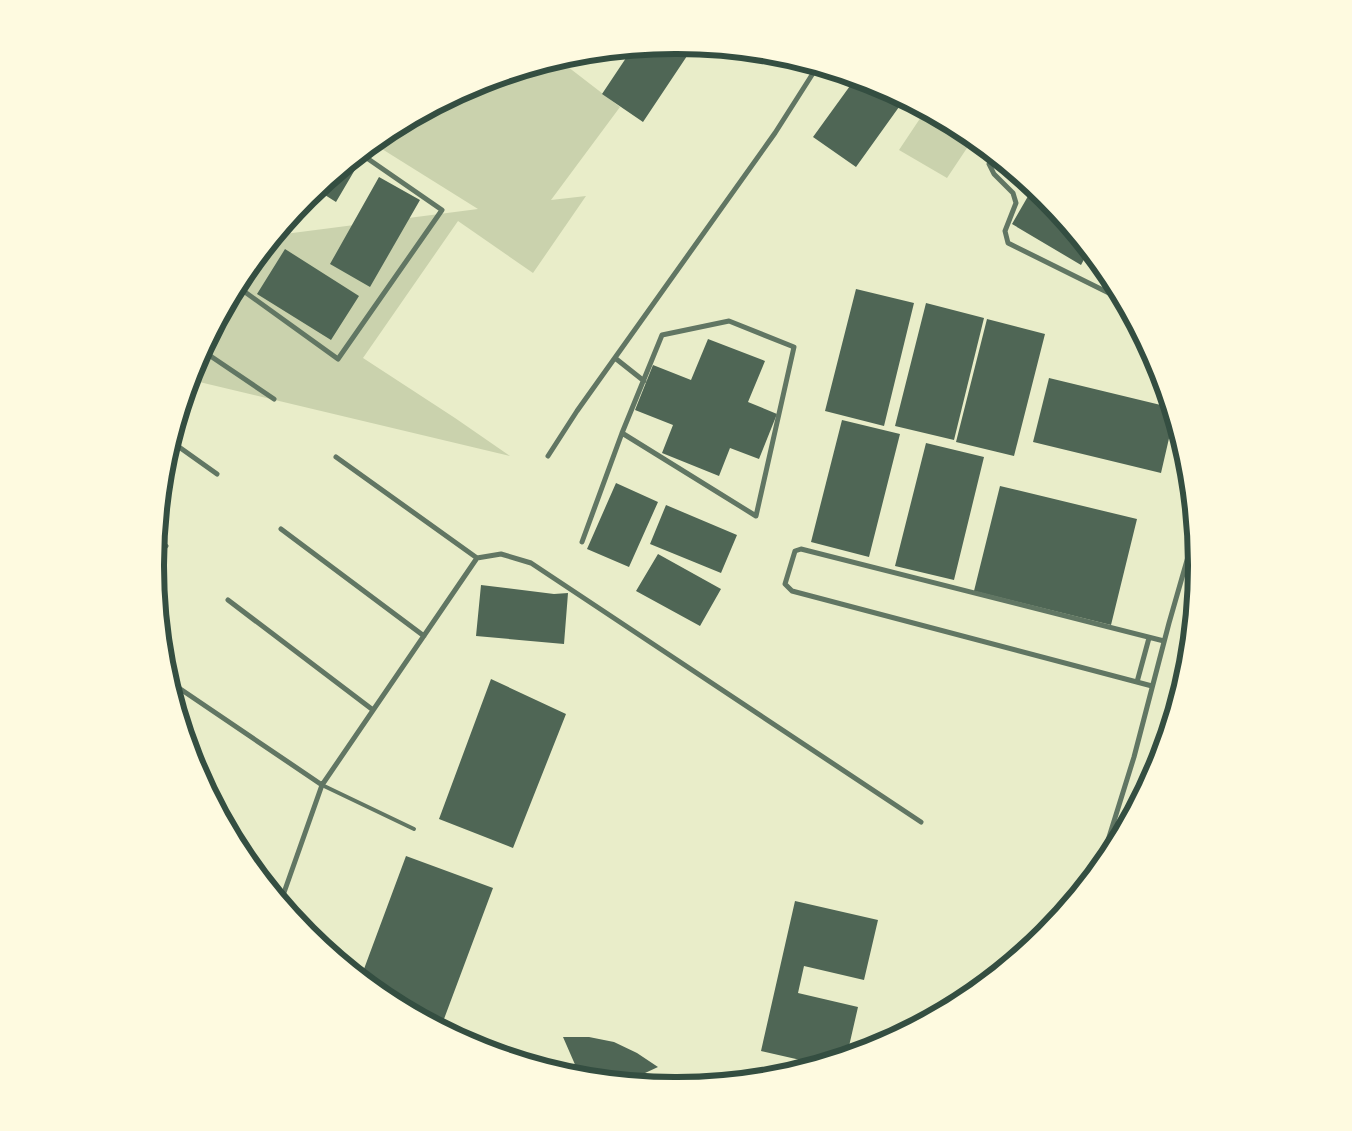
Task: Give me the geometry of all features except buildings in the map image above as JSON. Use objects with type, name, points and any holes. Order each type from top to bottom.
[{"type":"street","points":[[548,456],[577,411],[775,133],[813,73]]},
{"type":"street","points":[[244,291],[338,360],[442,210],[367,158]]},
{"type":"street","points":[[990,162],[989,164],[994,174],[1013,193],[1016,203],[1005,231],[1008,243],[1109,293]]},
{"type":"street","points":[[582,542],[622,433],[662,335],[729,321],[794,347],[756,516],[622,433]]},
{"type":"street","points":[[210,355],[274,399]]},
{"type":"street","points":[[615,358],[644,381]]},
{"type":"street","points":[[179,447],[217,474]]},
{"type":"street","points":[[336,457],[476,558],[502,554],[532,563],[921,822]]},
{"type":"street","points":[[281,529],[424,636]]},
{"type":"street","points":[[1152,686],[792,591],[785,584],[795,551],[801,549],[1164,641]]},
{"type":"street","points":[[284,894],[322,785],[476,558]]},
{"type":"street","points":[[1108,839],[1134,756],[1188,558]]},
{"type":"street","points":[[228,600],[373,710]]},
{"type":"street","points":[[1137,682],[1149,638]]},
{"type":"street","points":[[180,689],[322,785]]},
{"type":"lane","points":[[322,785],[414,829]]},
{"type":"green space","points":[[567,66],[620,107],[551,200],[586,196],[533,273],[458,221],[363,358],[510,456],[198,382],[217,339],[250,281],[286,234],[478,209],[381,148],[420,122],[480,93],[544,71]]},
{"type":"green space","points":[[921,117],[968,146],[947,178],[899,150]]}]
